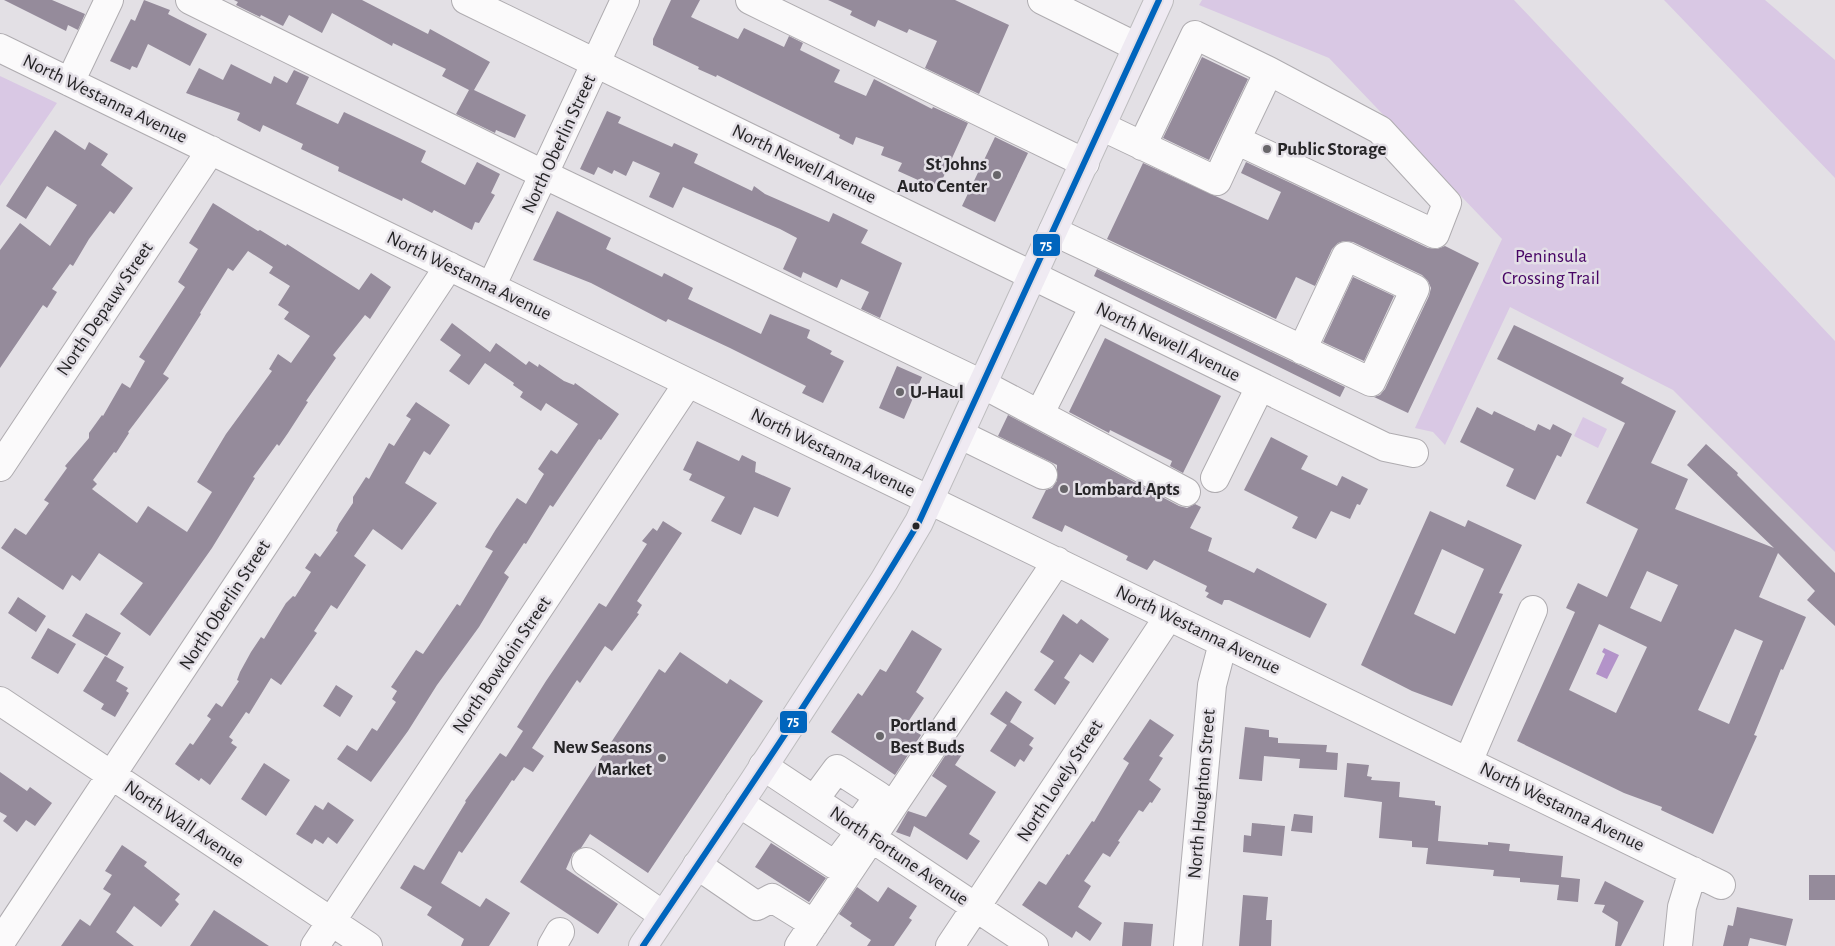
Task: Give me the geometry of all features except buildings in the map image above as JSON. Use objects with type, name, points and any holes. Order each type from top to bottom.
[{"type":"main road","points":[[642,946],[739,803],[884,581],[930,500],[1159,0]]},
{"type":"street","points":[[70,82],[109,0]]},
{"type":"street","points":[[190,0],[545,175],[984,385],[1186,492]]},
{"type":"street","name":"North Newell Avenue","points":[[466,0],[1385,447],[1414,453]]},
{"type":"street","name":"North Oberlin Street","points":[[491,287],[545,175],[625,0]]},
{"type":"street","points":[[750,0],[1085,163]]},
{"type":"street","points":[[1042,0],[1137,47]]},
{"type":"street","points":[[1142,146],[1195,35],[1269,71],[1380,130],[1447,203],[1435,234],[1236,140]]},
{"type":"street","name":"North Westanna Avenue","points":[[0,48],[1721,884]]},
{"type":"street","points":[[1101,126],[1217,181],[1269,71]]},
{"type":"street","name":"North Depauw Street","points":[[0,467],[210,150]]},
{"type":"street","points":[[1053,231],[1302,350],[1370,382],[1415,289],[1346,256],[1302,350]]},
{"type":"street","name":"North Oberlin Street","points":[[0,943],[449,266]]},
{"type":"street","points":[[1045,403],[1094,306]]},
{"type":"street","name":"North Bowdoin Street","points":[[315,946],[688,383]]},
{"type":"street","points":[[1215,478],[1260,387]]},
{"type":"street","points":[[961,435],[1043,475]]},
{"type":"street","points":[[739,803],[835,865],[862,832],[1057,562]]},
{"type":"street","points":[[1468,762],[1533,610]]},
{"type":"street","name":"North Lovely Street","points":[[950,946],[1168,616]]},
{"type":"street","name":"North Houghton Street","points":[[1188,946],[1212,685],[1223,643]]},
{"type":"street","name":"North Wall Avenue","points":[[0,702],[368,946]]},
{"type":"street","name":"North Fortune Avenue","points":[[763,766],[1034,946]]},
{"type":"street","points":[[697,865],[757,906],[772,898],[806,935],[862,832],[879,796],[837,769],[814,800]]},
{"type":"street","points":[[586,862],[663,915]]},
{"type":"street","points":[[1678,946],[1682,907],[1693,871]]},
{"type":"green space","name":"Peninsula Crossing Trail","points":[[1202,0],[1514,0],[1835,341],[1835,552],[1673,390],[1510,307],[1445,445],[1433,432],[1415,428],[1502,239],[1329,58],[1199,5]]},
{"type":"green space","points":[[1664,0],[1765,0],[1835,60],[1835,178]]},
{"type":"green space","points":[[0,76],[57,103],[0,186]]},
{"type":"green space","points":[[1583,417],[1607,429],[1598,448],[1574,436]]},
{"type":"shaded area","points":[[1604,648],[1619,655],[1607,679],[1596,674],[1605,654],[1602,652]]},
{"type":"transit line","name":"75","points":[[643,946],[819,683],[919,522],[1159,0]]},
{"type":"place","name":"Public Storage","points":[[1267,149]]},
{"type":"place","name":"St Johns Auto Center","points":[[997,175]]},
{"type":"place","name":"U-Haul","points":[[900,392]]},
{"type":"place","name":"Lombard Apts","points":[[1064,489]]},
{"type":"place","name":"Portland Best Buds","points":[[880,736]]},
{"type":"place","name":"New Seasons Market","points":[[662,758]]}]
